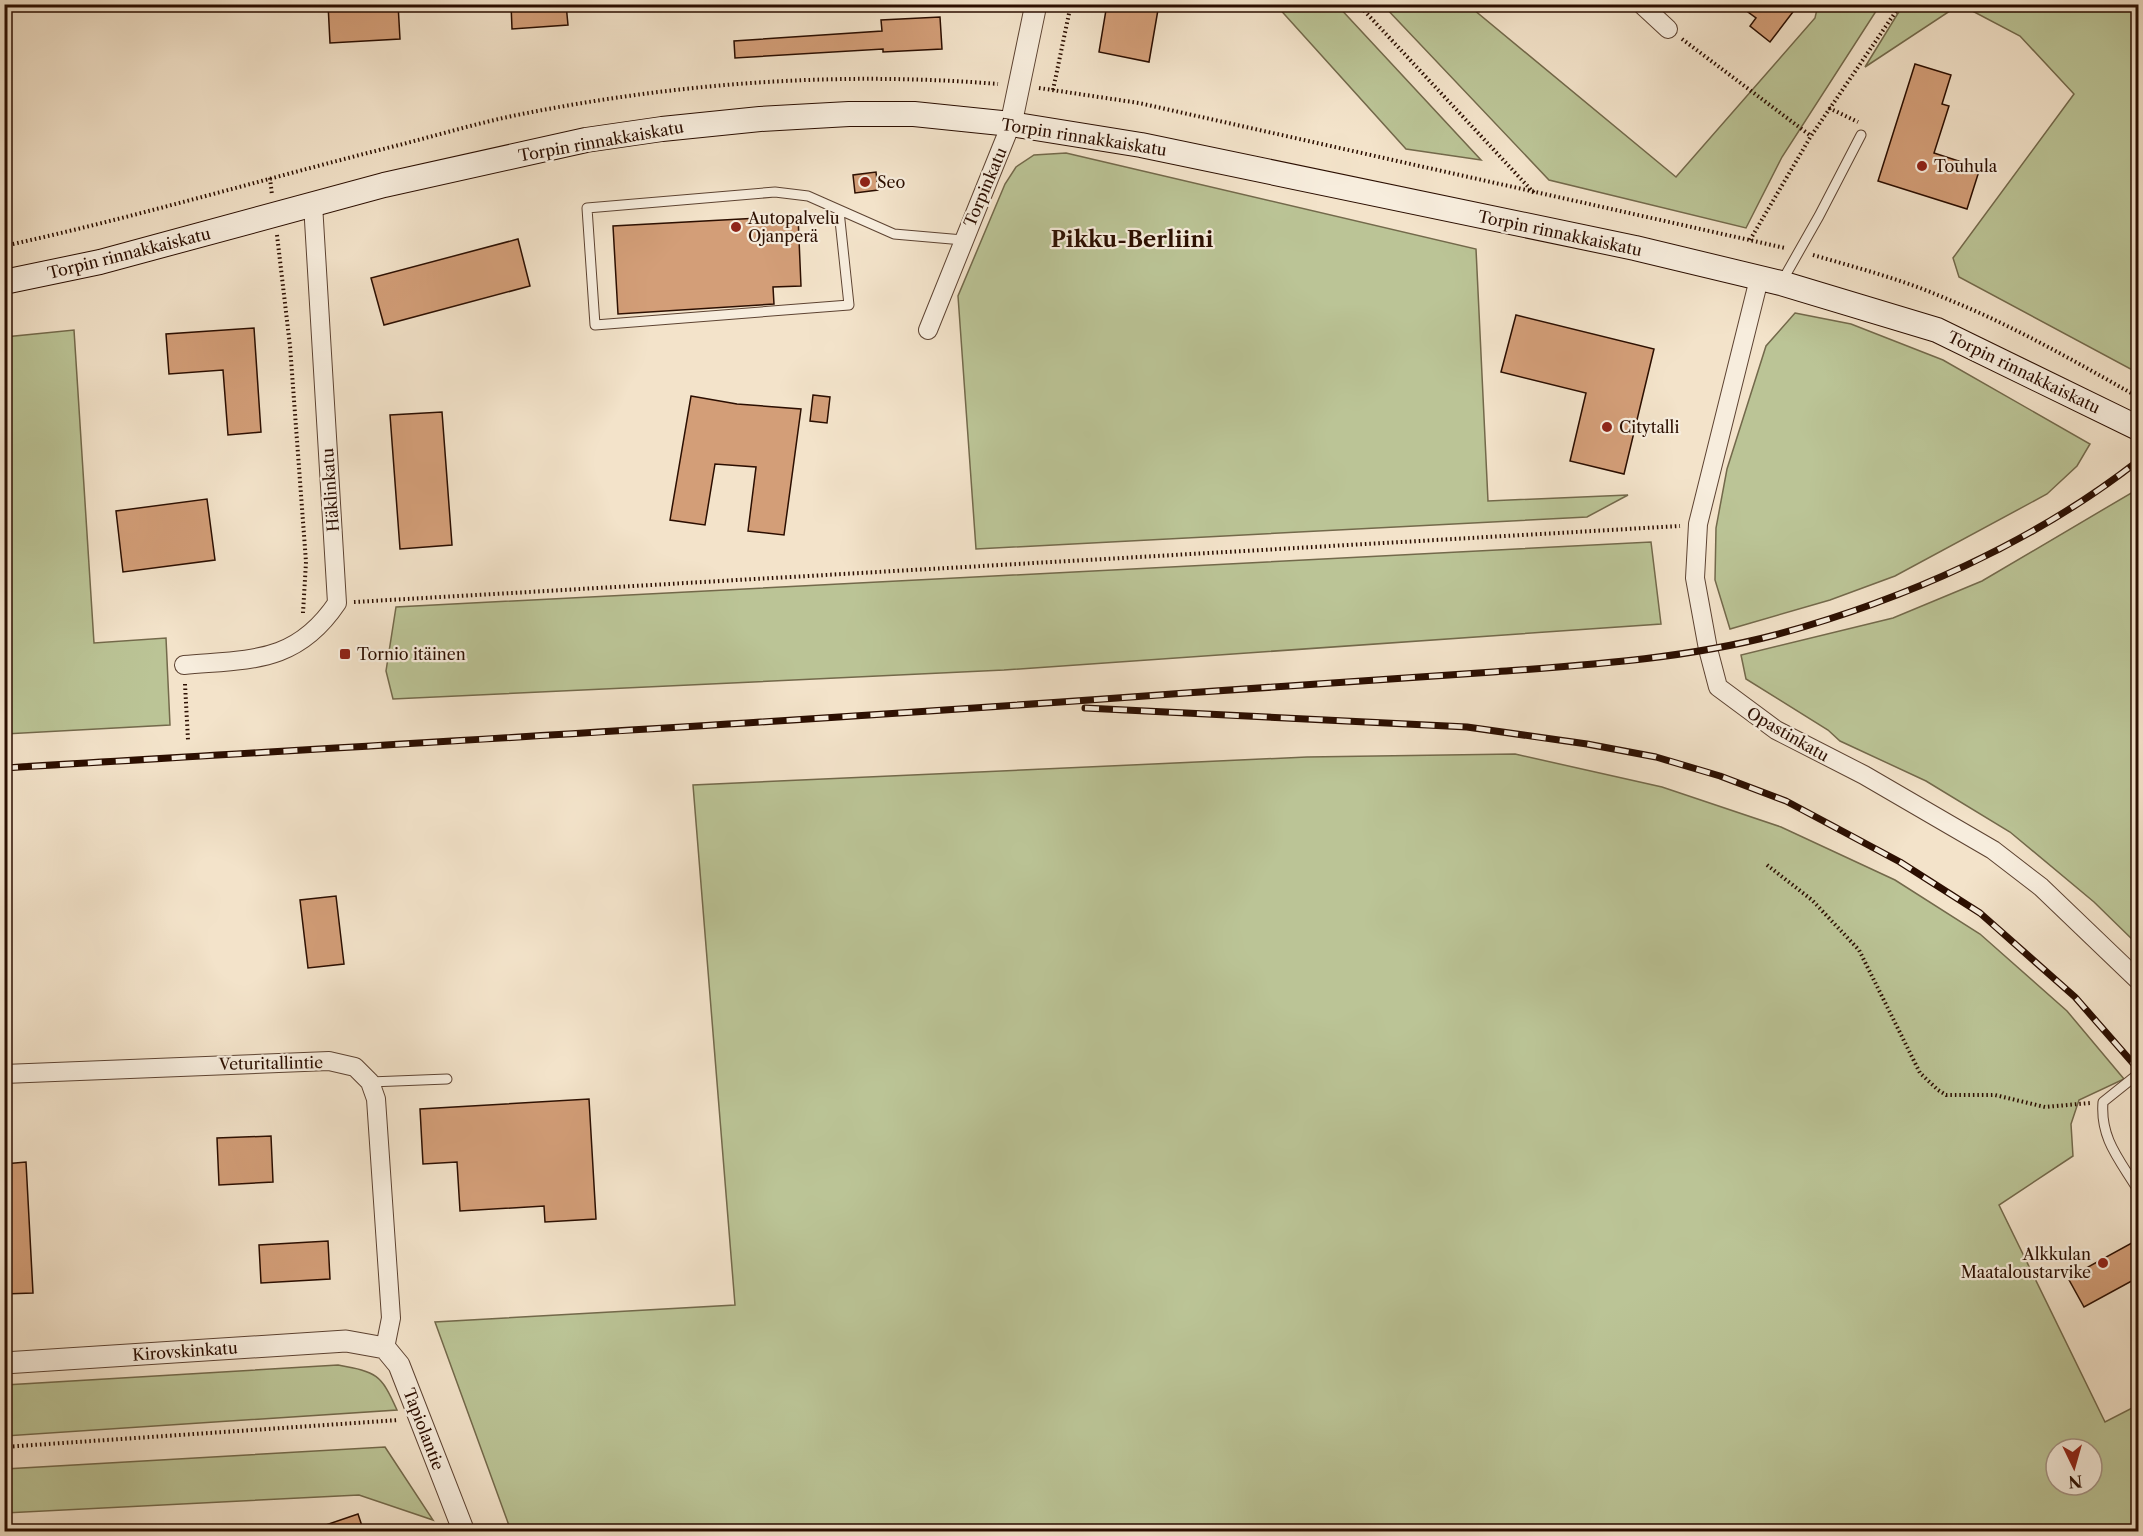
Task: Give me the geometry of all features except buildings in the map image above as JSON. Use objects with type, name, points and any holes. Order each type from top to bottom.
[{"type":"main road","name":"Torpin rinnakkaiskatu","points":[[4,282],[100,262],[314,204],[544,149],[662,129],[849,114],[914,114],[1011,124],[1165,150],[1635,248],[1770,281],[1936,330],[2139,428]]},
{"type":"street","name":"Torpinkatu","points":[[928,330],[1011,124],[1036,4]]},
{"type":"street","points":[[1641,4],[1668,29]]},
{"type":"street","name":"Häklinkatu","points":[[314,204],[337,603]]},
{"type":"street","name":"Opastinkatu","points":[[1770,281],[1698,524],[1695,578],[1708,649],[1719,687],[1741,707],[1776,730],[1864,775],[1993,850],[2041,887],[2139,980]]},
{"type":"street","points":[[184,665],[268,657],[303,640],[323,624],[337,603]]},
{"type":"street","name":"Veturitallintie","points":[[4,1074],[329,1061],[355,1067],[370,1082]]},
{"type":"street","points":[[370,1082],[376,1099],[391,1318],[376,1345]]},
{"type":"street","name":"Kirovskinkatu","points":[[4,1364],[346,1341],[376,1345]]},
{"type":"street","name":"Tapiolantie","points":[[376,1345],[399,1365],[464,1532]]},
{"type":"lane","points":[[1770,281],[1797,251],[1820,216],[1861,135]]},
{"type":"lane","points":[[839,211],[849,305],[595,325],[587,208],[775,192],[808,196],[894,234],[963,240]]},
{"type":"lane","points":[[2139,1074],[2103,1102],[2101,1120],[2105,1136],[2139,1190]]},
{"type":"lane","points":[[370,1082],[447,1078]]},
{"type":"path","points":[[1053,90],[1071,4]]},
{"type":"path","points":[[1358,4],[1535,193]]},
{"type":"path","points":[[1750,240],[1811,136],[1901,4]]},
{"type":"path","points":[[1668,29],[1811,136]]},
{"type":"path","points":[[4,246],[158,210],[270,178],[514,116],[605,99],[686,88],[778,80],[916,78],[1019,86],[1139,103],[1797,251],[1876,273],[1947,298],[2030,336],[2139,397]]},
{"type":"path","points":[[1829,108],[1866,126],[1861,135]]},
{"type":"path","points":[[270,178],[290,346],[305,551],[303,640]]},
{"type":"path","points":[[337,603],[1646,530],[1698,524]]},
{"type":"path","points":[[184,665],[188,740]]},
{"type":"path","points":[[1767,865],[1812,900],[1859,950],[1920,1073],[1938,1090],[1946,1095],[1995,1095],[2045,1107],[2103,1102]]},
{"type":"path","points":[[4,1447],[420,1419]]},
{"type":"green space","points":[[1276,5],[1337,5],[1481,160],[1406,149]]},
{"type":"green space","points":[[1383,5],[1468,5],[1676,177],[1815,18],[1818,5],[1880,5],[1782,157],[1746,228],[1549,180]]},
{"type":"green space","points":[[1903,5],[1959,5],[1865,67]]},
{"type":"green space","points":[[1961,5],[2138,5],[2138,373],[1959,277],[1953,258],[2074,94],[2020,36]]},
{"type":"green space","points":[[1066,153],[1476,249],[1488,501],[1628,495],[1587,517],[976,549],[958,296],[1005,184],[1016,167],[1034,155]]},
{"type":"green space","points":[[1795,313],[1851,324],[1943,360],[2090,444],[2077,466],[2047,494],[1895,576],[1830,600],[1730,629],[1715,580],[1716,528],[1727,469],[1766,346]]},
{"type":"green space","points":[[74,330],[94,643],[166,638],[170,725],[5,734],[5,337]]},
{"type":"green space","points":[[2138,489],[2138,945],[2094,902],[2010,832],[1926,781],[1840,741],[1828,730],[1746,679],[1741,655],[1893,618],[1982,581]]},
{"type":"green space","points":[[1651,542],[1661,624],[1004,670],[393,699],[386,671],[396,607]]},
{"type":"green space","points":[[1515,754],[1662,787],[1781,827],[1895,880],[1980,934],[2067,1011],[2124,1079],[2079,1100],[2071,1124],[2073,1156],[1999,1205],[2105,1422],[2138,1405],[2138,1531],[511,1531],[435,1322],[735,1305],[693,785],[1307,757]]},
{"type":"green space","points":[[338,1365],[361,1370],[376,1377],[387,1389],[397,1410],[5,1436],[5,1385]]},
{"type":"green space","points":[[385,1447],[433,1520],[359,1495],[5,1513],[5,1469]]},
{"type":"railway","points":[[4,768],[891,714],[1599,664],[1706,650],[1775,635],[1823,621],[1871,605],[1966,566],[2055,518],[2098,491],[2138,461]]},
{"type":"railway","points":[[1085,708],[1467,727],[1587,744],[1656,757],[1720,776],[1786,801],[1900,862],[1980,913],[2075,997],[2138,1069]]},
{"type":"place","name":"Touhula","points":[[1922,166]]},
{"type":"place","name":"Seo","points":[[865,182]]},
{"type":"place","name":"Autopalvelu Ojanperä","points":[[736,227]]},
{"type":"place","name":"Citytalli","points":[[1607,427]]},
{"type":"place","name":"Tornio itäinen","points":[[345,654]]},
{"type":"place","name":"Alkkulan Maataloustarvike","points":[[2103,1263]]},
{"type":"district","name":"Pikku-Berliini","points":[[1132,239]]}]
